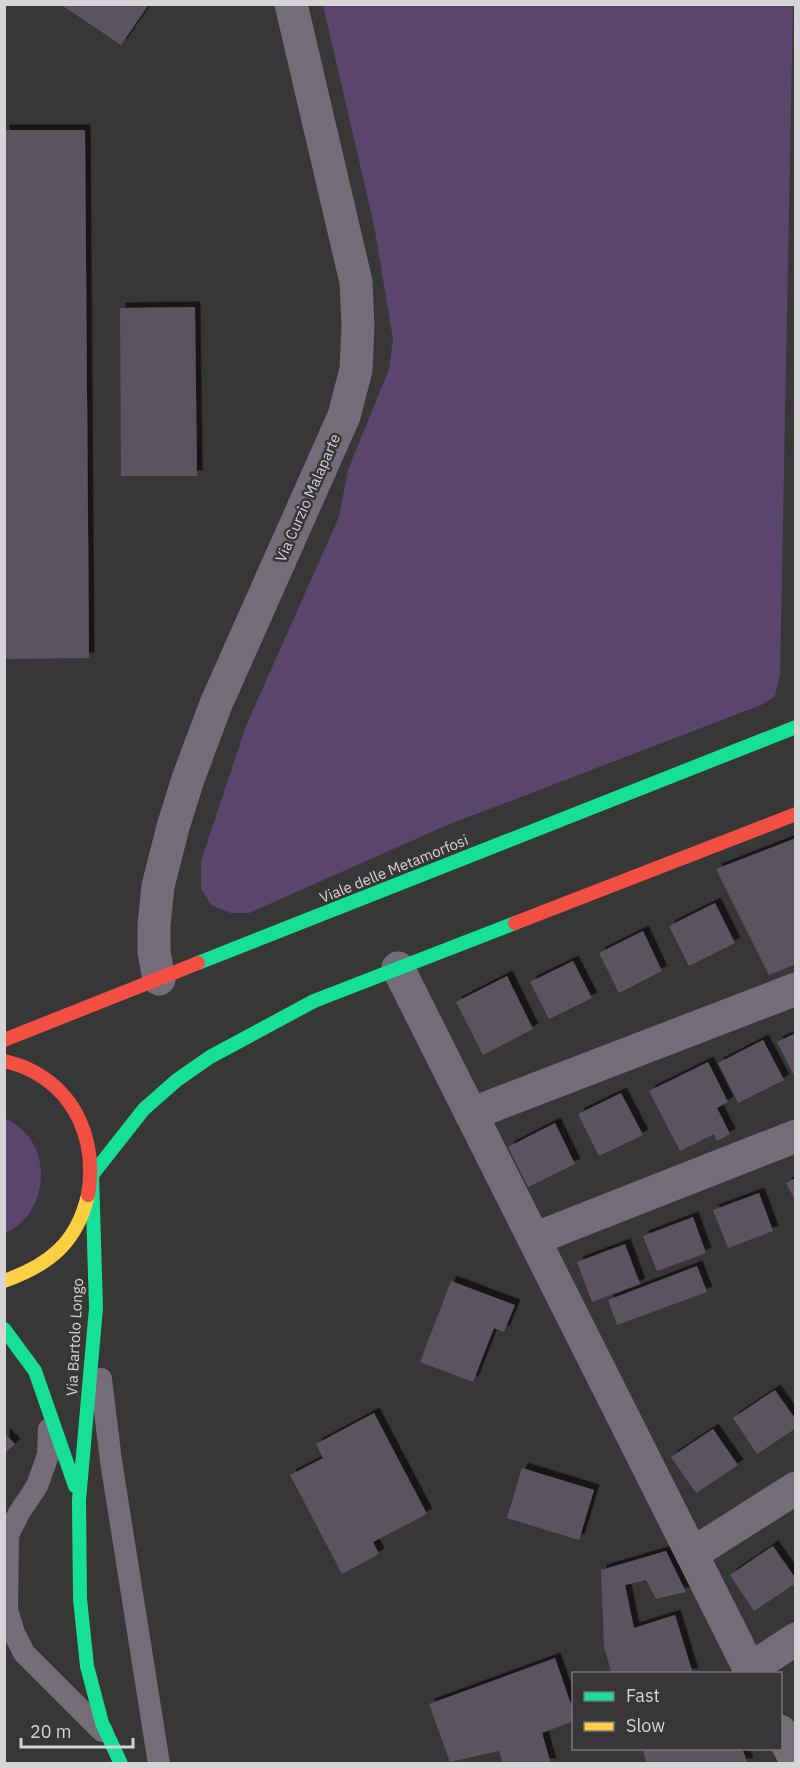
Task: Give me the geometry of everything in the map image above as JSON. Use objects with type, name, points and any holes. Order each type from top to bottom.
[{"type":"street","name":"Via Curzio Malaparte","points":[[159,979],[154,952],[158,886],[188,779],[221,694],[344,416],[356,370],[358,326],[356,282],[291,4]]},
{"type":"street","name":"Viale delle Metamorfosi","points":[[4,1040],[795,728]]},
{"type":"street","points":[[92,1175],[144,1109],[177,1080],[210,1057],[314,1001],[795,814]]},
{"type":"street","points":[[398,968],[751,1671],[795,1639]]},
{"type":"street","points":[[471,1114],[795,989]]},
{"type":"street","points":[[4,1061],[18,1064],[42,1076],[66,1098],[86,1131],[91,1153],[92,1175],[86,1210],[75,1231],[56,1254],[23,1275],[4,1281]]},
{"type":"street","points":[[534,1239],[795,1136]]},
{"type":"street","name":"Via Bartolo Longo","points":[[92,1175],[96,1308],[79,1500],[80,1599],[87,1666],[102,1723],[121,1764]]},
{"type":"street","name":"Via Bartolo Longo","points":[[4,1329],[36,1371],[79,1500]]},
{"type":"street","points":[[692,1554],[795,1488]]},
{"type":"lane","points":[[96,1308],[103,1404],[159,1764]]},
{"type":"lane","points":[[50,1412],[48,1455],[37,1486],[8,1535],[7,1610],[14,1633],[24,1653],[110,1740]]},
{"type":"shaded area","points":[[323,5],[793,5],[780,675],[775,696],[761,705],[445,826],[249,913],[231,913],[211,905],[201,888],[201,861],[246,726],[339,517],[348,470],[389,369],[393,339],[374,225]]},
{"type":"shaded area","points":[[5,1118],[30,1138],[40,1164],[41,1178],[39,1192],[27,1216],[5,1233]]},
{"type":"building","points":[[60,4],[149,4],[121,45]]},
{"type":"building","points":[[4,130],[85,130],[89,658],[4,659]]},
{"type":"building","points":[[195,307],[197,476],[121,476],[120,308]]},
{"type":"building","points":[[796,838],[796,964],[769,975],[716,869]]},
{"type":"building","points":[[715,903],[735,943],[689,966],[669,926]]},
{"type":"building","points":[[643,931],[662,971],[619,993],[599,953]]},
{"type":"building","points":[[573,961],[592,998],[549,1019],[530,982]]},
{"type":"building","points":[[507,976],[533,1029],[483,1055],[456,1002]]},
{"type":"building","points":[[796,1033],[796,1079],[777,1042]]},
{"type":"building","points":[[763,1040],[784,1080],[738,1103],[718,1063]]},
{"type":"building","points":[[708,1062],[728,1102],[717,1108],[730,1134],[717,1141],[714,1134],[680,1151],[649,1091]]},
{"type":"building","points":[[621,1093],[643,1135],[599,1156],[578,1114]]},
{"type":"building","points":[[555,1123],[575,1164],[528,1187],[508,1147]]},
{"type":"building","points":[[796,1178],[796,1202],[786,1183]]},
{"type":"building","points":[[759,1193],[773,1231],[728,1248],[713,1210]]},
{"type":"building","points":[[693,1217],[706,1253],[657,1271],[643,1236]]},
{"type":"building","points":[[625,1244],[640,1284],[592,1302],[577,1262]]},
{"type":"building","points":[[697,1266],[707,1292],[617,1325],[608,1300]]},
{"type":"building","points":[[451,1281],[515,1305],[504,1332],[494,1328],[473,1382],[420,1362]]},
{"type":"building","points":[[775,1390],[796,1420],[796,1428],[757,1454],[733,1418]]},
{"type":"building","points":[[374,1413],[427,1514],[373,1542],[379,1554],[342,1574],[290,1475],[323,1458],[316,1444]]},
{"type":"building","points":[[713,1429],[738,1465],[696,1493],[671,1457]]},
{"type":"building","points":[[4,1433],[15,1444],[4,1454]]},
{"type":"building","points":[[522,1468],[594,1490],[579,1540],[507,1518]]},
{"type":"building","points":[[773,1546],[796,1579],[796,1583],[754,1611],[730,1575]]},
{"type":"building","points":[[666,1551],[686,1592],[656,1599],[646,1580],[625,1585],[634,1628],[675,1615],[692,1672],[611,1672],[604,1647],[601,1570]]},
{"type":"building","points":[[555,1658],[572,1707],[572,1722],[542,1733],[551,1764],[503,1764],[499,1751],[450,1762],[429,1704]]},
{"type":"building","points":[[643,1750],[743,1750],[748,1764],[647,1764]]},
{"type":"traffic: fast","points":[[198,963],[796,727]]},
{"type":"traffic: fast","points":[[92,1175],[144,1109],[177,1080],[210,1057],[314,1001],[515,923]]},
{"type":"traffic: fast","points":[[92,1175],[96,1308],[79,1500],[80,1599],[87,1666],[102,1723],[121,1764]]},
{"type":"traffic: fast","points":[[4,1329],[35,1371],[75,1486]]},
{"type":"traffic: slow","points":[[4,1281],[35,1268],[59,1250],[77,1226],[88,1195]]},
{"type":"traffic: jam","points":[[515,923],[796,814]]},
{"type":"traffic: jam","points":[[4,1040],[198,963]]},
{"type":"traffic: jam","points":[[4,1061],[26,1068],[44,1078],[70,1104],[80,1120],[86,1138],[90,1175],[88,1195]]}]
